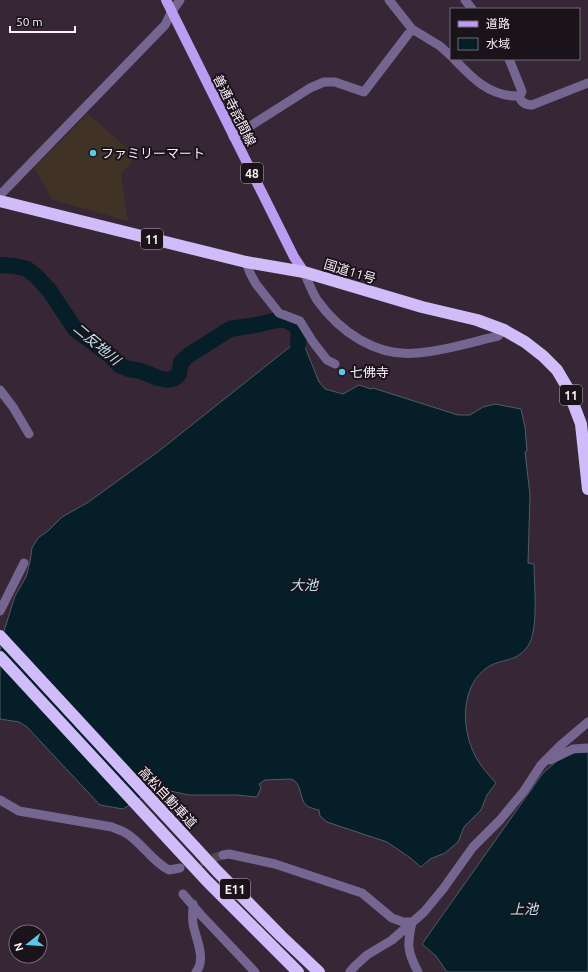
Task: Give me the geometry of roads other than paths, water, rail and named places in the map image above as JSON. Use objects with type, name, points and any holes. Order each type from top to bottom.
[{"type":"highway","name":"国道11号","points":[[0,201],[246,262],[304,272],[422,307],[477,320],[504,330],[525,342],[543,356],[557,370],[567,387],[581,424],[585,446],[588,489]]},
{"type":"highway","name":"高松自動車道","points":[[0,636],[217,871],[319,972]]},
{"type":"highway","name":"E11","points":[[0,657],[212,886],[298,972]]},
{"type":"main road","name":"善通寺詫間線","points":[[166,0],[233,137],[294,257],[304,272]]},
{"type":"street","points":[[0,194],[165,25],[172,11],[180,0]]},
{"type":"street","points":[[389,0],[412,29],[440,46],[450,55]]},
{"type":"street","points":[[465,0],[471,8]]},
{"type":"street","points":[[233,137],[310,88],[324,82],[335,82],[364,92],[412,29]]},
{"type":"street","points":[[455,60],[475,81],[490,90],[505,96],[518,96],[522,92],[509,60]]},
{"type":"street","points":[[518,96],[522,102],[527,105],[532,105],[588,84]]},
{"type":"street","points":[[246,262],[256,284],[279,313],[300,321],[307,330],[313,342],[327,360],[335,364]]},
{"type":"street","points":[[304,272],[316,299],[344,330],[373,347],[403,354],[417,353],[498,336],[504,330]]},
{"type":"street","points":[[0,390],[13,407],[29,434]]},
{"type":"street","points":[[0,611],[24,563]]},
{"type":"street","points":[[350,972],[367,955],[392,940],[424,912],[473,847],[500,820],[524,791],[541,765],[561,745],[588,722]]},
{"type":"street","points":[[541,765],[573,749],[588,748]]},
{"type":"street","points":[[0,800],[19,811],[112,827],[124,832],[134,839],[162,866],[169,870],[180,868]]},
{"type":"street","points":[[223,855],[229,854],[275,864],[362,893],[392,918],[403,922],[412,922]]},
{"type":"street","points":[[183,894],[255,972]]},
{"type":"street","points":[[193,904],[193,923],[200,948],[200,964],[196,972]]},
{"type":"street","points":[[412,922],[408,941],[409,952],[418,972]]},
{"type":"water","name":"大池","points":[[303,342],[319,382],[325,389],[343,394],[359,385],[458,415],[470,415],[483,407],[495,404],[521,409],[525,427],[527,451],[525,452],[530,495],[528,563],[534,564],[534,629],[528,646],[514,658],[498,662],[488,667],[479,675],[472,686],[468,697],[466,723],[468,736],[477,759],[496,783],[487,795],[481,810],[464,827],[458,842],[445,853],[430,859],[421,867],[387,842],[327,822],[320,816],[319,810],[308,807],[304,803],[299,787],[295,781],[291,779],[265,780],[259,784],[261,788],[257,797],[236,795],[189,795],[156,788],[123,809],[100,805],[27,727],[19,722],[0,719],[0,651],[4,631],[15,596],[26,577],[32,548],[38,538],[49,530],[62,517],[87,503],[159,451],[291,346]]},
{"type":"water","name":"上池","points":[[574,752],[588,752],[588,972],[447,972],[436,956],[422,944],[543,773],[563,756]]},
{"type":"waterway","name":"二反地川","points":[[0,265],[15,266],[27,269],[49,290],[75,329],[111,356],[119,365],[129,369],[141,371],[158,378],[168,380],[175,378],[179,374],[181,362],[189,355],[230,329],[277,320],[286,320],[295,325],[299,332],[298,344]]},
{"type":"tunnel","points":[[187,866],[223,855]]},
{"type":"place","name":"ファミリーマート","points":[[93,153]]},
{"type":"place","name":"七佛寺","points":[[342,372]]}]
